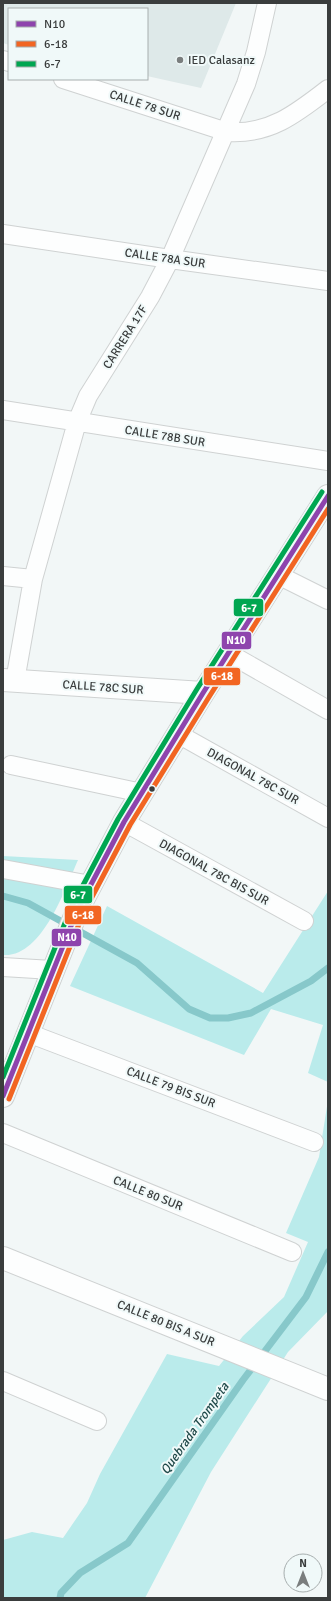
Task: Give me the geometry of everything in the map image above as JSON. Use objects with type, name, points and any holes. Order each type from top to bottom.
[{"type":"street","name":"CARRERA 17F","points":[[9,681],[33,579],[77,422],[88,396],[150,297],[170,260],[227,132],[246,84],[256,52],[267,3]]},
{"type":"street","name":"CALLE 78 SUR","points":[[66,80],[227,132],[253,132],[269,128],[282,121],[328,89]]},
{"type":"street","name":"CALLE 78A SUR","points":[[3,234],[170,260],[328,281]]},
{"type":"street","name":"CALLE 78B SUR","points":[[3,410],[328,461]]},
{"type":"street","points":[[3,1096],[52,970],[77,911],[124,822],[228,653],[328,496]]},
{"type":"street","points":[[278,575],[328,600]]},
{"type":"street","points":[[3,576],[33,579]]},
{"type":"street","points":[[228,653],[328,710]]},
{"type":"street","name":"CALLE 78C SUR","points":[[9,681],[203,693]]},
{"type":"street","name":"DIAGONAL 78C SUR","points":[[178,734],[328,818]]},
{"type":"street","points":[[12,765],[142,793]]},
{"type":"street","name":"DIAGONAL 78C BIS SUR","points":[[124,822],[304,921]]},
{"type":"street","points":[[3,869],[91,885]]},
{"type":"street","points":[[3,967],[52,970]]},
{"type":"street","name":"CALLE 79 BIS SUR","points":[[28,1033],[314,1142]]},
{"type":"street","name":"CALLE 80 SUR","points":[[3,1133],[292,1252]]},
{"type":"street","name":"CALLE 80 BIS A SUR","points":[[3,1258],[328,1389]]},
{"type":"street","points":[[3,1381],[97,1421]]},
{"type":"shaded area","name":"IED Calasanz","points":[[3,3],[236,3],[201,88],[148,76],[148,8],[8,8],[8,45],[3,43]]},
{"type":"shaded area","points":[[3,856],[78,860],[59,904],[40,934],[29,946],[17,953],[3,955]]},
{"type":"shaded area","points":[[328,891],[328,1082],[308,1073],[323,1025],[271,1009],[244,1055],[70,986],[107,906],[263,993]]},
{"type":"shaded area","points":[[328,1100],[328,1311],[288,1352],[211,1472],[145,1598],[3,1598],[3,1540],[32,1532],[63,1538],[87,1503],[100,1474],[167,1354],[219,1366],[243,1336],[284,1297],[308,1242],[286,1233],[319,1157]]},
{"type":"waterway","points":[[3,896],[28,903],[137,963],[189,1009],[210,1018],[228,1018],[251,1013],[311,981],[328,968]]},
{"type":"waterway","name":"Quebrada Trompeta","points":[[60,1598],[61,1593],[80,1573],[128,1543],[243,1380],[306,1297],[328,1252]]},
{"type":"transit line","name":"6-7","points":[[3,1077],[71,908],[118,819],[197,689],[322,492]]},
{"type":"transit line","name":"N10","points":[[3,1096],[77,911],[124,822],[203,693],[328,496]]},
{"type":"transit line","name":"6-18","points":[[9,1099],[83,914],[130,825],[328,509]]},
{"type":"place","name":"IED Calasanz","points":[[180,60]]}]
